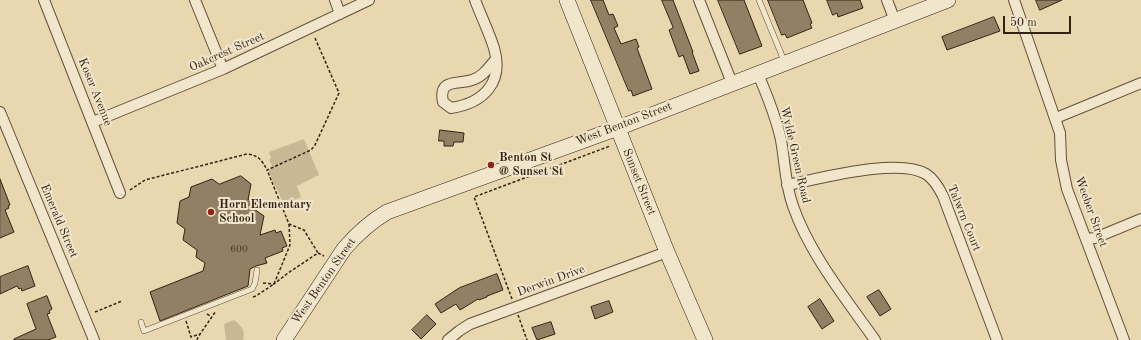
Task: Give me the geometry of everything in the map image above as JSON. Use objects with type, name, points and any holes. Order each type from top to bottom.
[{"type":"street","name":"Koser Avenue","points":[[44,0],[120,193]]},
{"type":"street","points":[[194,0],[223,69]]},
{"type":"street","points":[[335,0],[340,14]]},
{"type":"street","name":"Oakcrest Street","points":[[93,122],[223,69],[369,0]]},
{"type":"street","points":[[475,0],[495,50],[496,59],[495,78],[491,87],[480,98],[465,105],[451,108],[443,102],[443,90],[447,85],[454,82],[472,80],[480,76],[496,59]]},
{"type":"street","name":"Sunset Street","points":[[568,0],[667,252],[705,340]]},
{"type":"street","points":[[699,0],[732,83]]},
{"type":"street","points":[[887,0],[895,20]]},
{"type":"street","name":"West Benton Street","points":[[284,340],[344,249],[355,236],[376,218],[387,212],[618,128],[948,0]]},
{"type":"street","name":"Weeber Street","points":[[1014,0],[1056,118],[1060,133],[1061,160],[1067,189],[1124,340]]},
{"type":"street","name":"Wylde Green Road","points":[[758,74],[772,108],[778,128],[787,185],[793,207],[809,244],[875,340]]},
{"type":"street","points":[[1056,118],[1141,83]]},
{"type":"street","name":"Emerald Street","points":[[0,112],[94,340]]},
{"type":"street","name":"Talwrn Court","points":[[787,185],[876,169],[904,168],[927,174],[934,181],[943,196],[997,340]]},
{"type":"street","points":[[1087,239],[1095,238],[1141,220]]},
{"type":"street","name":"Derwin Drive","points":[[448,340],[470,324],[667,252]]},
{"type":"lane","points":[[759,0],[785,64]]},
{"type":"lane","points":[[141,322],[144,331],[252,289],[255,283],[257,270]]},
{"type":"path","points":[[267,170],[311,150],[315,145],[339,93],[315,38]]},
{"type":"path","points":[[512,301],[474,196],[610,146]]},
{"type":"path","points":[[120,193],[128,191],[145,180],[247,154],[255,155],[261,159],[267,170],[289,224],[290,245],[274,284]]},
{"type":"path","points":[[289,224],[304,230],[318,253],[326,256]]},
{"type":"path","points":[[250,297],[256,296],[318,253]]},
{"type":"path","points":[[255,283],[274,284]]},
{"type":"path","points":[[197,340],[224,299]]},
{"type":"path","points":[[95,312],[122,301]]},
{"type":"path","points":[[517,313],[527,340]]},
{"type":"path","points":[[205,314],[212,316]]},
{"type":"path","points":[[190,318],[185,320],[191,337],[200,334]]},
{"type":"shaded area","points":[[304,139],[319,175],[297,186],[301,197],[284,204],[268,171],[272,166],[269,160],[271,158],[269,152]]},
{"type":"shaded area","points":[[234,320],[242,328],[244,334],[243,340],[226,340],[224,324]]},
{"type":"building","points":[[591,0],[603,0],[609,15],[613,14],[618,26],[614,28],[621,44],[636,39],[639,47],[637,48],[652,89],[633,96],[631,90],[629,91]]},
{"type":"building","points":[[662,0],[673,0],[699,71],[690,74],[683,55],[679,57],[669,30],[673,28]]},
{"type":"building","points":[[718,0],[744,0],[762,46],[740,54]]},
{"type":"building","points":[[768,0],[803,0],[812,23],[810,24],[812,28],[787,38],[785,34],[782,35]]},
{"type":"building","points":[[827,0],[860,0],[863,8],[838,17],[837,13],[833,15]]},
{"type":"building","points":[[1036,0],[1062,0],[1040,10]]},
{"type":"building","points":[[994,17],[1000,31],[947,50],[942,37]]},
{"type":"building","points":[[440,130],[464,133],[463,142],[454,142],[453,146],[444,146],[444,141],[439,141]]},
{"type":"building","name":"Horn Elementary School","points":[[241,176],[251,184],[248,200],[254,197],[257,205],[251,207],[264,216],[260,235],[275,230],[276,233],[281,231],[287,246],[282,248],[283,251],[265,258],[267,263],[250,269],[248,286],[160,321],[150,292],[203,271],[205,263],[196,257],[197,250],[183,240],[185,229],[177,223],[180,201],[189,197],[191,187],[212,179],[219,184]]},
{"type":"building","points":[[0,179],[10,205],[8,206],[9,208],[5,210],[14,232],[0,238]]},
{"type":"building","points":[[28,266],[35,286],[22,291],[21,288],[19,289],[17,286],[0,294],[0,277]]},
{"type":"building","points":[[497,274],[503,290],[479,300],[478,299],[460,310],[456,304],[441,313],[435,304],[459,288]]},
{"type":"building","points":[[879,290],[891,309],[880,316],[867,297]]},
{"type":"building","points":[[47,296],[52,309],[49,311],[50,313],[47,314],[56,337],[48,340],[14,340],[36,329],[27,304]]},
{"type":"building","points":[[820,299],[834,321],[822,329],[808,307]]},
{"type":"building","points":[[609,301],[613,312],[595,319],[591,307]]},
{"type":"building","points":[[427,315],[436,324],[421,339],[412,330]]},
{"type":"building","points":[[551,322],[555,334],[537,340],[532,328]]},
{"type":"place","name":"Benton St @ Sunset St","points":[[491,165]]},
{"type":"place","name":"Horn Elementary School","points":[[211,212]]}]
